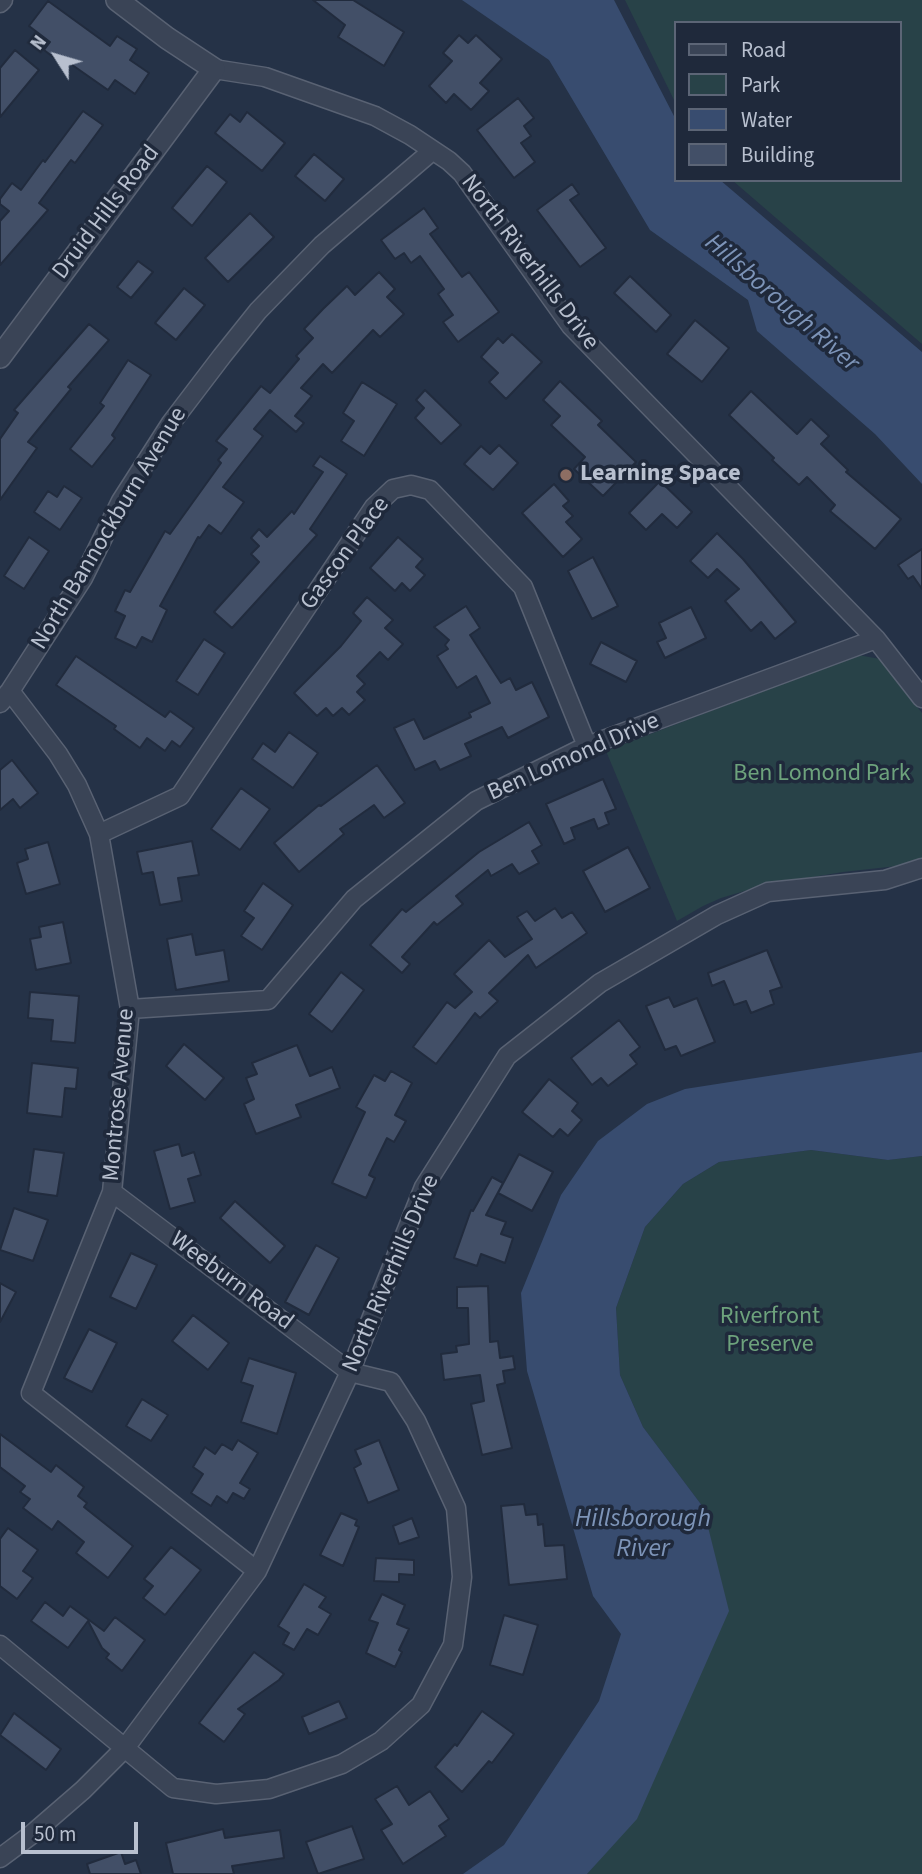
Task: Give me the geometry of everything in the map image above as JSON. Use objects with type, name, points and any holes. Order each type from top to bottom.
[{"type":"street","name":"North Riverhills Drive","points":[[117,0],[214,69],[265,77],[375,116],[449,161],[462,173],[571,326],[876,639],[922,698]]},
{"type":"street","name":"Druid Hills Road","points":[[0,357],[214,69]]},
{"type":"street","name":"North Bannockburn Avenue","points":[[5,697],[83,578],[121,501],[164,434],[222,356],[258,311],[322,245],[432,151]]},
{"type":"street","name":"Gascon Place","points":[[99,834],[180,796],[374,507],[393,489],[411,485],[430,490],[523,587],[587,746]]},
{"type":"street","name":"Ben Lomond Drive","points":[[130,1009],[268,1000],[354,899],[477,801],[587,746],[876,639]]},
{"type":"street","name":"Montrose Avenue","points":[[5,697],[58,754],[99,834],[130,1009],[113,1192],[31,1393],[257,1572]]},
{"type":"street","name":"North Riverhills Drive","points":[[0,1858],[83,1790],[125,1748],[257,1572],[350,1372],[424,1187],[507,1056],[600,983],[718,915],[768,892],[885,880],[922,868]]},
{"type":"street","name":"Weeburn Road","points":[[113,1192],[350,1372]]},
{"type":"street","points":[[0,1645],[173,1788],[215,1794],[269,1789],[342,1764],[382,1741],[421,1705],[453,1646],[462,1577],[456,1508],[416,1421],[391,1382],[350,1372]]},
{"type":"green space","points":[[625,0],[922,0],[922,344],[734,182],[901,182],[901,21],[674,21],[674,100]]},
{"type":"green space","name":"Ben Lomond Park","points":[[858,655],[880,659],[922,713],[922,859],[906,865],[765,885],[721,898],[677,921],[606,751]]},
{"type":"green space","name":"Riverfront Preserve","points":[[811,1150],[888,1160],[922,1156],[922,1874],[587,1874],[599,1860],[703,1507],[643,1427],[620,1375],[616,1308],[645,1227],[683,1184],[719,1162]]},
{"type":"water","name":"Hillsborough River","points":[[462,0],[614,0],[674,116],[674,182],[722,182],[922,352],[922,484],[875,434],[757,331],[748,300],[650,230],[549,60]]},
{"type":"water","name":"Hillsborough River","points":[[922,1052],[922,1156],[888,1160],[811,1150],[719,1162],[683,1184],[645,1227],[616,1308],[620,1375],[643,1427],[703,1507],[729,1611],[637,1819],[587,1874],[463,1874],[504,1845],[599,1701],[621,1634],[593,1596],[527,1371],[521,1293],[561,1195],[598,1141],[647,1104],[685,1089]]},
{"type":"building","points":[[313,0],[353,0],[404,32],[384,66],[338,37],[345,25]]},
{"type":"building","points":[[48,1],[110,46],[117,36],[137,49],[130,60],[149,73],[135,94],[115,80],[108,90],[68,62],[65,66],[44,50],[50,42],[29,26]]},
{"type":"building","points":[[459,35],[468,43],[476,35],[502,59],[480,83],[489,91],[471,110],[454,94],[446,103],[429,86],[452,61],[443,53]]},
{"type":"building","points":[[15,50],[39,70],[0,117],[0,68]]},
{"type":"building","points":[[518,98],[534,118],[524,126],[531,136],[521,143],[535,162],[514,178],[477,130]]},
{"type":"building","points":[[83,111],[103,125],[75,163],[71,160],[39,203],[48,210],[0,265],[0,221],[9,211],[0,204],[0,199],[12,183],[21,190]]},
{"type":"building","points":[[247,112],[285,143],[262,171],[215,133],[230,114],[240,122]]},
{"type":"building","points":[[314,154],[344,179],[325,201],[295,176]]},
{"type":"building","points":[[207,166],[227,182],[192,226],[172,208]]},
{"type":"building","points":[[572,184],[579,194],[570,200],[606,248],[580,267],[537,210]]},
{"type":"building","points":[[424,208],[438,228],[430,234],[462,277],[469,272],[499,312],[458,342],[443,322],[453,315],[438,294],[444,289],[420,256],[411,263],[404,253],[395,259],[381,240]]},
{"type":"building","points":[[250,213],[274,237],[228,282],[205,258]]},
{"type":"building","points":[[138,261],[153,272],[131,298],[117,287]]},
{"type":"building","points":[[379,272],[395,289],[387,297],[404,314],[380,337],[373,330],[332,373],[323,364],[301,388],[312,396],[295,416],[304,423],[296,432],[270,410],[254,429],[263,436],[223,487],[244,502],[221,534],[209,525],[200,538],[198,537],[160,606],[167,610],[152,642],[142,637],[136,648],[115,638],[125,616],[115,611],[125,590],[130,592],[165,531],[170,534],[221,463],[218,460],[227,449],[216,441],[261,386],[270,393],[299,359],[296,356],[313,338],[304,329],[323,309],[347,286],[355,295]]},
{"type":"building","points":[[630,276],[671,315],[656,332],[614,293]]},
{"type":"building","points":[[184,288],[205,305],[176,340],[155,323]]},
{"type":"building","points":[[695,320],[729,348],[702,382],[667,354]]},
{"type":"building","points":[[89,324],[109,340],[68,387],[71,389],[28,442],[37,448],[0,500],[0,439],[18,413],[14,410]]},
{"type":"building","points":[[512,334],[542,362],[506,399],[489,382],[498,373],[481,357],[498,338],[503,343]]},
{"type":"building","points":[[128,360],[151,375],[112,435],[115,438],[92,467],[70,449],[104,406],[100,403]]},
{"type":"building","points":[[560,381],[602,421],[598,425],[636,462],[603,496],[574,469],[585,457],[551,425],[560,416],[543,400]]},
{"type":"building","points":[[362,382],[397,404],[364,456],[341,441],[354,421],[343,413]]},
{"type":"building","points":[[425,390],[461,425],[441,444],[415,418],[424,408],[416,400]]},
{"type":"building","points":[[751,391],[797,434],[811,419],[829,436],[821,444],[848,470],[846,472],[901,519],[875,549],[830,511],[835,505],[807,477],[799,485],[729,415]]},
{"type":"building","points":[[499,445],[518,463],[493,490],[464,464],[481,446],[490,454]]},
{"type":"building","points":[[320,456],[347,474],[310,529],[317,535],[232,628],[214,612],[259,562],[251,554],[259,546],[251,538],[259,529],[267,537],[292,511],[294,514],[323,472],[313,466]]},
{"type":"building","points":[[660,481],[692,512],[677,528],[662,514],[646,530],[629,513]]},
{"type":"building","points":[[554,484],[569,501],[563,506],[573,516],[566,522],[582,539],[563,557],[522,513]]},
{"type":"building","points":[[64,486],[82,498],[60,530],[34,512],[48,491],[57,497]]},
{"type":"building","points":[[717,533],[743,559],[796,622],[775,639],[761,622],[751,631],[725,601],[739,589],[717,569],[708,578],[690,561]]},
{"type":"building","points":[[29,537],[49,551],[24,589],[4,576]]},
{"type":"building","points":[[398,537],[423,559],[416,567],[425,575],[410,591],[402,583],[395,591],[370,568]]},
{"type":"building","points":[[922,549],[922,589],[913,576],[908,579],[898,565]]},
{"type":"building","points":[[593,557],[618,606],[592,619],[568,571]]},
{"type":"building","points":[[367,597],[393,620],[385,628],[403,644],[388,660],[380,652],[357,676],[365,684],[357,692],[365,700],[349,715],[342,708],[333,716],[326,708],[317,716],[294,693],[341,646],[361,621],[353,613]]},
{"type":"building","points":[[466,606],[480,628],[470,635],[501,683],[510,678],[516,690],[532,682],[549,717],[508,738],[502,727],[465,744],[471,756],[440,770],[435,761],[415,770],[394,728],[414,719],[424,739],[471,717],[469,713],[490,703],[476,676],[457,688],[437,656],[448,649],[445,645],[449,640],[434,627]]},
{"type":"building","points":[[691,607],[706,638],[665,658],[657,642],[666,638],[659,623]]},
{"type":"building","points":[[204,639],[225,653],[198,695],[176,681]]},
{"type":"building","points":[[601,642],[637,661],[626,682],[590,664]]},
{"type":"building","points":[[76,656],[165,717],[170,711],[194,728],[180,747],[172,741],[165,751],[147,738],[140,748],[114,729],[116,726],[56,685]]},
{"type":"building","points":[[289,732],[318,753],[293,788],[252,759],[263,743],[275,752]]},
{"type":"building","points":[[12,760],[38,793],[20,808],[13,799],[0,810],[0,770]]},
{"type":"building","points":[[377,765],[405,803],[384,818],[374,805],[340,829],[344,834],[299,872],[274,843],[319,805]]},
{"type":"building","points":[[603,779],[616,809],[605,813],[609,824],[598,829],[594,819],[571,828],[575,839],[564,844],[546,804]]},
{"type":"building","points":[[241,788],[270,809],[240,850],[211,829]]},
{"type":"building","points":[[529,822],[542,845],[532,851],[539,863],[519,874],[512,864],[491,876],[488,870],[456,896],[463,904],[437,925],[434,922],[402,957],[410,964],[402,973],[370,945],[402,909],[406,912],[479,852]]},
{"type":"building","points":[[192,841],[199,875],[178,878],[182,901],[160,905],[153,872],[142,874],[137,852]]},
{"type":"building","points":[[48,842],[60,884],[26,894],[17,863],[28,859],[25,849]]},
{"type":"building","points":[[628,847],[650,888],[605,912],[583,871]]},
{"type":"building","points":[[263,883],[293,905],[262,950],[241,936],[254,918],[244,911]]},
{"type":"building","points":[[555,908],[562,918],[572,912],[587,933],[536,968],[528,955],[489,993],[498,1001],[480,1018],[475,1013],[436,1064],[413,1047],[447,1002],[455,1008],[472,992],[454,974],[489,940],[505,957],[532,939],[517,917],[527,911],[535,921]]},
{"type":"building","points":[[63,922],[71,963],[36,970],[30,939],[41,937],[39,927]]},
{"type":"building","points":[[192,934],[196,955],[224,950],[229,981],[176,990],[167,939]]},
{"type":"building","points":[[767,950],[782,987],[770,991],[774,1004],[751,1013],[746,1001],[734,1005],[724,981],[712,986],[708,973]]},
{"type":"building","points":[[341,972],[364,990],[332,1032],[309,1014]]},
{"type":"building","points":[[30,992],[79,996],[75,1043],[51,1041],[53,1020],[28,1018]]},
{"type":"building","points":[[669,997],[674,1007],[697,998],[715,1042],[681,1056],[676,1046],[665,1050],[646,1006]]},
{"type":"building","points":[[619,1020],[640,1047],[630,1055],[637,1064],[608,1086],[601,1078],[592,1085],[571,1058]]},
{"type":"building","points":[[184,1044],[224,1078],[205,1100],[166,1066]]},
{"type":"building","points":[[297,1045],[310,1076],[332,1067],[340,1088],[296,1105],[301,1117],[256,1134],[244,1104],[254,1099],[246,1078],[257,1074],[252,1063]]},
{"type":"building","points":[[32,1063],[78,1068],[76,1089],[65,1088],[62,1117],[27,1113]]},
{"type":"building","points":[[391,1071],[412,1083],[395,1115],[406,1121],[394,1142],[387,1138],[369,1175],[375,1178],[366,1198],[332,1183],[365,1112],[356,1107],[374,1075],[385,1081]]},
{"type":"building","points":[[549,1079],[578,1103],[572,1111],[582,1120],[568,1136],[560,1129],[553,1137],[522,1112]]},
{"type":"building","points":[[179,1144],[182,1156],[194,1152],[201,1175],[188,1179],[195,1202],[170,1209],[154,1151]]},
{"type":"building","points":[[34,1149],[64,1153],[57,1196],[28,1192]]},
{"type":"building","points":[[519,1154],[553,1172],[532,1211],[498,1193]]},
{"type":"building","points":[[492,1177],[503,1183],[486,1215],[506,1222],[501,1234],[513,1238],[505,1263],[481,1254],[477,1266],[454,1258],[471,1210],[473,1211]]},
{"type":"building","points":[[235,1201],[285,1246],[270,1263],[220,1218]]},
{"type":"building","points":[[14,1208],[48,1220],[33,1261],[0,1250]]},
{"type":"building","points":[[316,1245],[339,1258],[309,1315],[285,1302]]},
{"type":"building","points":[[131,1253],[157,1265],[136,1309],[110,1297]]},
{"type":"building","points":[[0,1283],[16,1292],[0,1322]]},
{"type":"building","points":[[488,1286],[490,1342],[498,1341],[500,1358],[513,1356],[515,1369],[503,1371],[505,1383],[497,1385],[512,1448],[482,1455],[471,1404],[484,1401],[480,1375],[444,1380],[441,1354],[457,1352],[456,1346],[469,1344],[468,1308],[457,1308],[457,1287]]},
{"type":"building","points":[[193,1315],[229,1343],[208,1370],[172,1341]]},
{"type":"building","points":[[89,1329],[117,1343],[92,1392],[64,1378]]},
{"type":"building","points":[[249,1358],[296,1373],[277,1434],[241,1422],[253,1386],[241,1382]]},
{"type":"building","points":[[142,1399],[168,1415],[151,1441],[126,1426]]},
{"type":"building","points":[[0,1434],[51,1472],[56,1465],[84,1487],[78,1496],[87,1503],[84,1507],[133,1546],[108,1578],[76,1553],[84,1542],[58,1521],[52,1530],[23,1508],[30,1499],[20,1492],[25,1486],[0,1467]]},
{"type":"building","points":[[238,1440],[258,1453],[240,1483],[250,1489],[244,1499],[233,1493],[227,1503],[217,1496],[211,1506],[191,1493],[203,1474],[193,1467],[205,1447],[215,1454],[222,1444],[232,1450]]},
{"type":"building","points":[[379,1440],[399,1490],[368,1503],[354,1468],[361,1464],[355,1450]]},
{"type":"building","points":[[524,1504],[526,1515],[537,1514],[538,1525],[543,1524],[545,1546],[564,1545],[567,1579],[509,1585],[501,1506]]},
{"type":"building","points":[[341,1513],[357,1520],[355,1525],[359,1527],[343,1566],[320,1555]]},
{"type":"building","points":[[412,1518],[419,1537],[399,1544],[393,1526]]},
{"type":"building","points":[[8,1528],[38,1550],[23,1571],[33,1578],[17,1599],[0,1586],[0,1539]]},
{"type":"building","points":[[171,1547],[201,1570],[165,1615],[143,1598],[153,1586],[144,1579]]},
{"type":"building","points":[[376,1558],[414,1560],[414,1575],[399,1574],[399,1582],[374,1581]]},
{"type":"building","points":[[304,1584],[326,1597],[319,1607],[331,1614],[318,1635],[307,1629],[294,1650],[283,1644],[289,1633],[278,1626]]},
{"type":"building","points":[[382,1594],[405,1605],[397,1624],[409,1629],[399,1650],[402,1652],[395,1667],[366,1653],[378,1623],[369,1620]]},
{"type":"building","points":[[45,1602],[63,1616],[70,1606],[104,1631],[115,1617],[145,1640],[122,1671],[106,1658],[109,1654],[102,1648],[88,1621],[68,1648],[31,1621]]},
{"type":"building","points":[[504,1615],[538,1625],[523,1675],[490,1665]]},
{"type":"building","points":[[254,1652],[284,1674],[238,1709],[245,1714],[224,1742],[199,1723]]},
{"type":"building","points":[[339,1701],[347,1718],[309,1734],[302,1717]]},
{"type":"building","points":[[482,1711],[514,1734],[492,1763],[489,1761],[462,1792],[435,1767],[455,1744],[457,1746]]},
{"type":"building","points":[[14,1713],[61,1749],[46,1770],[0,1735]]},
{"type":"building","points":[[397,1786],[409,1805],[430,1791],[449,1819],[439,1826],[446,1836],[403,1864],[381,1830],[392,1824],[375,1799]]},
{"type":"building","points":[[352,1826],[364,1859],[318,1874],[306,1842]]},
{"type":"building","points":[[223,1829],[225,1838],[280,1830],[284,1858],[232,1866],[234,1874],[173,1874],[166,1843]]},
{"type":"building","points":[[121,1852],[125,1864],[136,1860],[141,1874],[90,1874],[87,1864]]},
{"type":"place","name":"Learning Space","points":[[566,475]]}]
